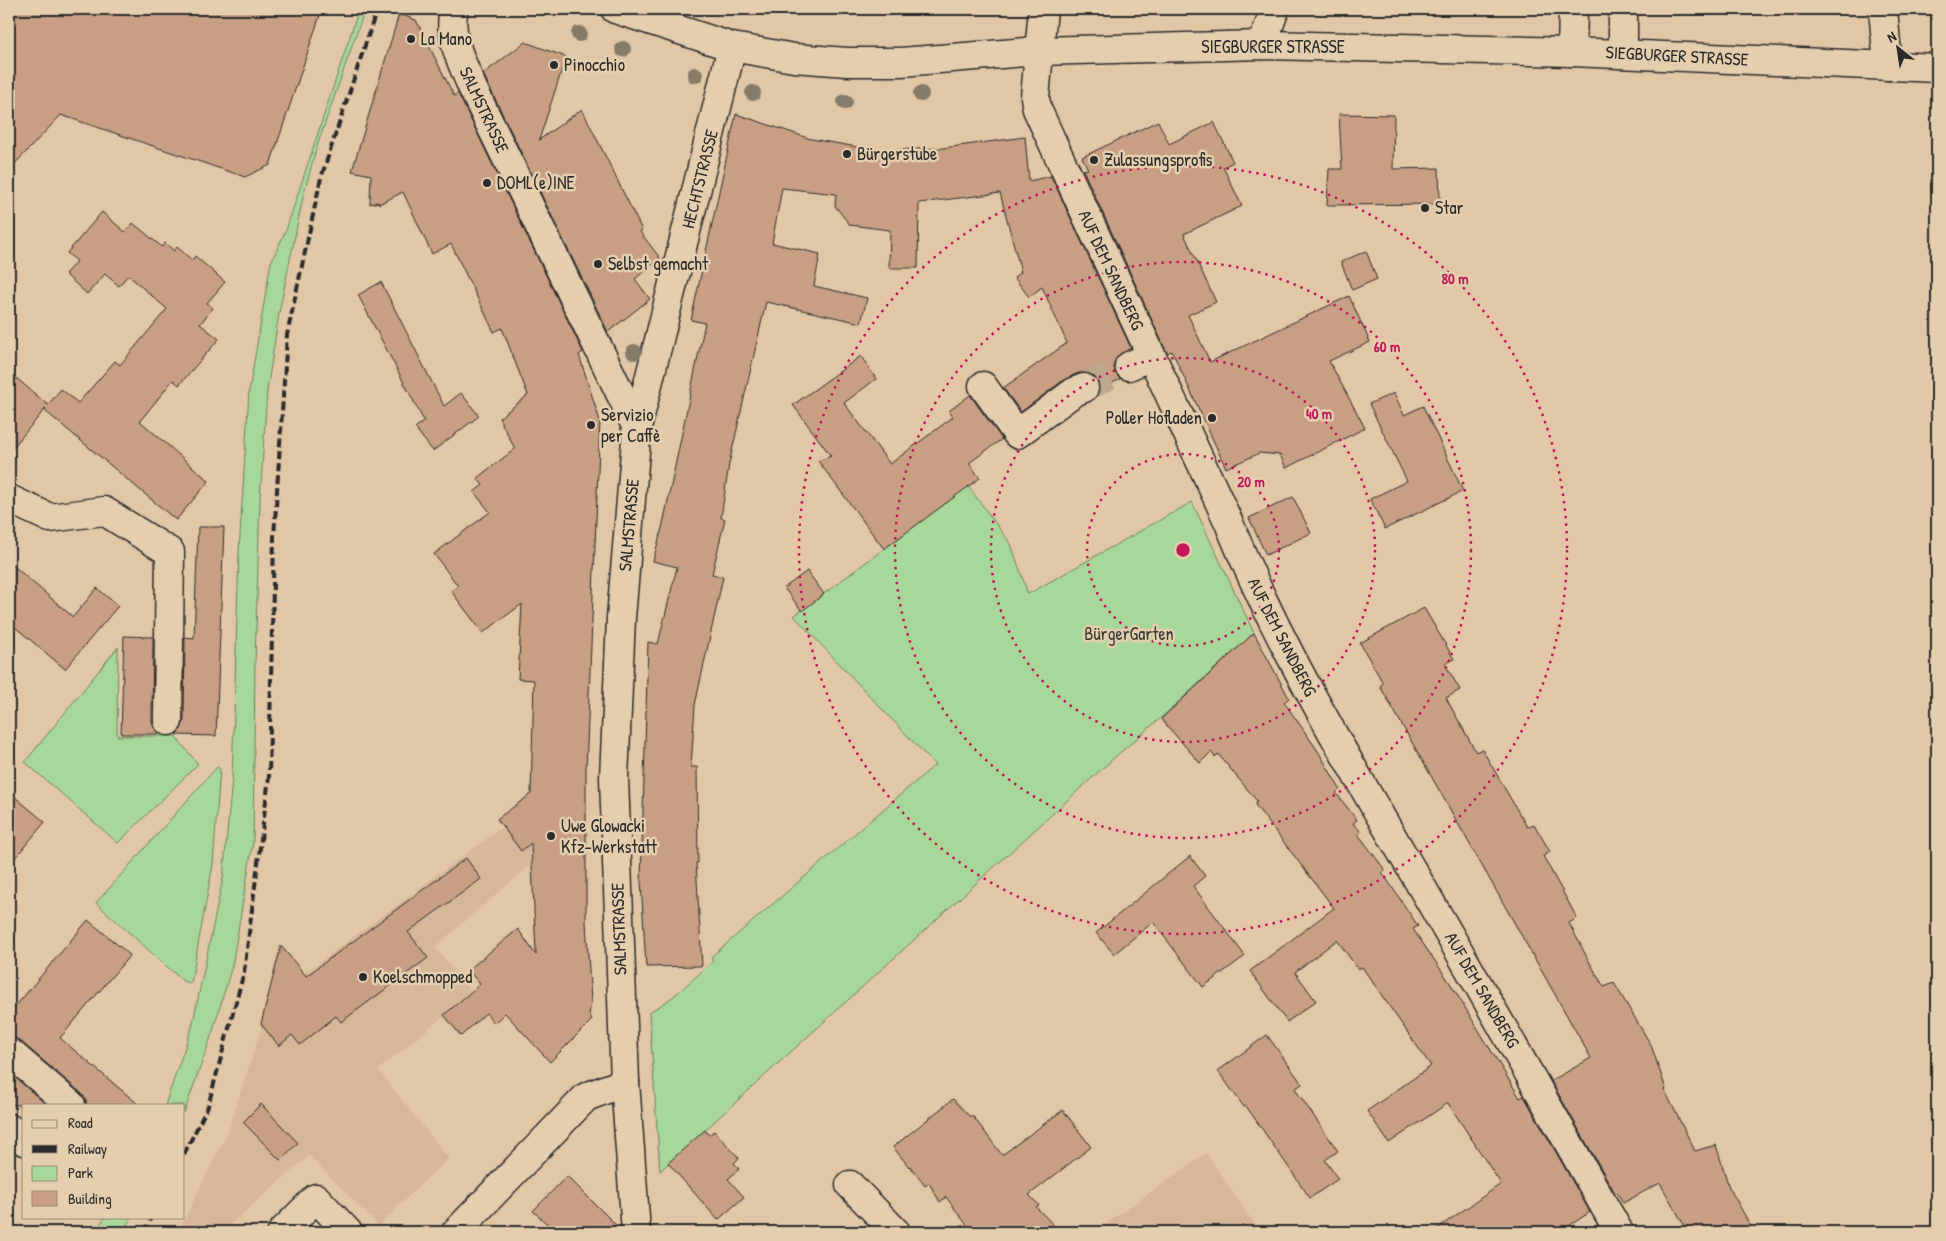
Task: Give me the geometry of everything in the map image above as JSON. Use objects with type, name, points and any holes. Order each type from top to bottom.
[{"type":"street","name":"SALMSTRASSE","points":[[454,9],[452,15],[454,36],[461,62],[637,428],[621,618],[614,778],[625,1082],[636,1232]]},
{"type":"street","name":"SIEGBURGER STRASSE","points":[[615,9],[732,47],[794,58],[847,62],[901,62],[1039,51],[1262,45],[1572,52],[1937,68]]},
{"type":"street","name":"AUF DEM SANDBERG","points":[[1043,9],[1035,96],[1037,109],[1140,361],[1229,523],[1248,572],[1294,663],[1364,789],[1524,1062],[1619,1232]]},
{"type":"street","points":[[1262,45],[1275,9]]},
{"type":"street","points":[[1572,52],[1573,9]]},
{"type":"street","points":[[1623,9],[1623,54]]},
{"type":"street","points":[[1882,9],[1888,66]]},
{"type":"street","name":"HECHTSTRASSE","points":[[637,428],[732,47]]},
{"type":"street","points":[[983,386],[1017,434],[1074,392],[1084,388]]},
{"type":"street","points":[[9,499],[50,518],[104,511],[170,552],[168,721]]},
{"type":"street","points":[[9,1052],[70,1104]]},
{"type":"street","points":[[470,1227],[586,1097],[625,1082]]},
{"type":"street","points":[[9,1128],[22,1139]]},
{"type":"street","points":[[850,1185],[896,1232]]},
{"type":"street","points":[[282,1232],[316,1198],[348,1232]]},
{"type":"shaded area","points":[[532,805],[534,862],[435,947],[472,993],[378,1070],[449,1159],[379,1226],[309,1156],[222,1232],[178,1232],[228,1131],[271,998]]},
{"type":"shaded area","points":[[1206,1153],[1260,1232],[1094,1232]]},
{"type":"green space","points":[[359,9],[365,9],[316,149],[303,197],[279,313],[267,391],[260,499],[255,662],[253,842],[232,966],[212,1034],[185,1110],[185,1104],[165,1104],[192,1027],[223,878],[232,779],[239,552],[249,391],[271,262],[286,230]]},
{"type":"green space","name":"BürgerGarten","points":[[968,486],[1011,544],[1028,594],[1192,502],[1254,633],[660,1171],[649,1012],[666,1002],[682,989],[713,961],[711,957],[935,765],[794,616]]},
{"type":"green space","points":[[118,647],[117,736],[175,736],[198,764],[118,843],[25,762]]},
{"type":"green space","points":[[217,767],[220,769],[213,864],[191,983],[183,981],[96,903]]},
{"type":"green space","points":[[104,1218],[131,1218],[122,1232],[95,1232]]},
{"type":"building","points":[[9,9],[322,9],[270,165],[245,177],[61,115],[9,170]]},
{"type":"building","points":[[399,14],[416,20],[454,96],[458,93],[583,352],[579,355],[600,421],[586,770],[586,922],[591,1002],[589,1015],[592,1020],[550,1062],[505,1013],[494,1023],[486,1013],[461,1036],[444,1015],[480,984],[468,970],[518,929],[536,955],[531,843],[521,851],[497,819],[531,794],[534,680],[518,679],[522,604],[483,633],[451,591],[458,586],[434,554],[490,512],[474,492],[483,485],[477,478],[515,449],[499,418],[528,395],[502,328],[494,332],[451,244],[432,254],[403,192],[379,204],[378,202],[370,204],[371,175],[352,171]]},
{"type":"building","points":[[525,42],[566,57],[539,140],[582,109],[642,230],[640,232],[660,258],[635,279],[650,299],[608,332],[483,74]]},
{"type":"building","points":[[736,114],[811,139],[869,149],[943,148],[1025,137],[1029,181],[1051,176],[1131,348],[1117,357],[1114,364],[1115,372],[1120,379],[1099,390],[1098,382],[1093,375],[1078,373],[1065,379],[1021,412],[1003,388],[1067,343],[1042,287],[1029,297],[1014,277],[1021,272],[1000,193],[919,203],[918,268],[889,268],[890,230],[850,225],[835,206],[836,194],[782,188],[772,243],[820,254],[814,286],[867,298],[861,323],[766,302],[729,464],[721,518],[725,519],[712,574],[723,577],[695,705],[691,767],[697,767],[698,863],[696,863],[702,966],[646,967],[641,881],[648,642],[658,644],[677,567],[653,561],[663,524],[705,323],[691,320]]},
{"type":"building","points":[[1339,114],[1394,115],[1393,169],[1439,168],[1440,204],[1327,205],[1329,169],[1342,169]]},
{"type":"building","points":[[1158,121],[1169,144],[1214,122],[1233,162],[1223,167],[1242,206],[1184,234],[1216,302],[1188,315],[1210,362],[1349,296],[1370,342],[1329,361],[1365,428],[1286,468],[1280,455],[1260,453],[1226,468],[1172,351],[1167,353],[1083,170],[1088,169],[1082,157]]},
{"type":"building","points":[[102,212],[125,232],[133,223],[162,247],[165,243],[174,251],[177,247],[192,260],[195,256],[225,282],[207,303],[213,308],[200,324],[219,339],[179,385],[173,380],[140,421],[209,481],[176,520],[44,410],[9,452],[9,372],[48,405],[61,389],[78,403],[115,361],[120,365],[167,309],[128,275],[119,286],[105,274],[87,294],[65,274],[77,261],[67,253]]},
{"type":"building","points":[[1366,251],[1377,279],[1352,290],[1341,262]]},
{"type":"building","points":[[381,282],[444,406],[461,393],[479,416],[433,451],[415,428],[424,421],[358,295]]},
{"type":"building","points":[[861,356],[876,379],[844,403],[890,464],[953,417],[949,411],[970,395],[1002,439],[969,463],[980,478],[884,549],[818,461],[831,456],[793,405]]},
{"type":"building","points":[[1394,393],[1404,415],[1423,406],[1463,491],[1385,529],[1370,499],[1407,481],[1369,404]]},
{"type":"building","points":[[1293,497],[1311,533],[1266,555],[1249,518]]},
{"type":"building","points":[[198,527],[224,527],[216,736],[176,735],[184,721],[185,637],[194,638]]},
{"type":"building","points":[[9,562],[73,617],[97,588],[118,606],[65,669],[9,622]]},
{"type":"building","points":[[807,571],[824,594],[802,611],[784,588]]},
{"type":"building","points":[[1424,608],[1454,659],[1445,664],[1460,690],[1446,698],[1476,752],[1482,749],[1527,827],[1534,824],[1550,852],[1543,856],[1577,918],[1569,923],[1590,963],[1604,987],[1614,983],[1651,1045],[1666,1089],[1664,1089],[1695,1151],[1716,1145],[1729,1187],[1754,1232],[1688,1232],[1660,1183],[1623,1203],[1617,1192],[1615,1193],[1551,1081],[1591,1058],[1380,686],[1383,683],[1360,643]]},
{"type":"building","points":[[1254,633],[1289,698],[1284,702],[1318,751],[1340,789],[1336,793],[1357,820],[1353,823],[1361,832],[1358,834],[1385,870],[1382,872],[1418,926],[1413,929],[1450,983],[1520,1098],[1524,1096],[1590,1212],[1560,1232],[1432,1232],[1501,1184],[1448,1103],[1389,1143],[1367,1111],[1431,1066],[1362,967],[1358,969],[1337,940],[1295,972],[1316,1001],[1287,1022],[1250,971],[1334,908],[1256,806],[1255,803],[1257,801],[1218,754],[1215,757],[1211,752],[1200,763],[1161,719]]},
{"type":"building","points":[[124,636],[153,637],[152,721],[154,728],[160,734],[121,734]]},
{"type":"building","points":[[9,792],[45,822],[9,865]]},
{"type":"building","points":[[1190,856],[1205,876],[1193,886],[1245,956],[1203,987],[1153,922],[1114,954],[1096,933]]},
{"type":"building","points":[[466,858],[481,879],[408,932],[428,958],[341,1022],[336,1016],[300,1045],[292,1035],[279,1046],[261,1024],[281,946],[306,976]]},
{"type":"building","points":[[88,920],[130,955],[60,1038],[138,1104],[86,1104],[86,1099],[81,1093],[19,1040],[9,1037],[9,1014]]},
{"type":"building","points":[[1267,1035],[1302,1084],[1295,1089],[1338,1151],[1325,1160],[1338,1179],[1310,1198],[1246,1106],[1244,1107],[1218,1071]]},
{"type":"building","points":[[9,1072],[46,1104],[22,1104],[9,1105]]},
{"type":"building","points":[[953,1099],[970,1117],[972,1115],[1002,1155],[1063,1110],[1091,1147],[1029,1195],[1039,1205],[1036,1207],[1060,1232],[972,1232],[946,1197],[940,1202],[929,1183],[925,1186],[909,1167],[893,1147]]},
{"type":"building","points":[[261,1104],[298,1143],[280,1160],[243,1122]]},
{"type":"building","points":[[705,1130],[709,1135],[714,1131],[739,1158],[734,1163],[739,1169],[728,1179],[744,1197],[718,1220],[668,1163]]},
{"type":"building","points":[[567,1176],[620,1229],[620,1232],[556,1232],[533,1211]]},
{"type":"tunnel","points":[[1084,388],[1129,366]]},
{"type":"railway","points":[[185,1152],[208,1106],[244,972],[269,777],[274,537],[287,335],[321,178],[377,9]]},
{"type":"railway","points":[[144,1232],[151,1218]]},
{"type":"place","name":"La Mano","points":[[411,39]]},
{"type":"place","name":"Pinocchio","points":[[554,65]]},
{"type":"place","name":"Bürgerstube","points":[[847,154]]},
{"type":"place","name":"Zulassungsprofis","points":[[1094,160]]},
{"type":"place","name":"DOML(e)INE","points":[[487,183]]},
{"type":"place","name":"Star","points":[[1425,208]]},
{"type":"place","name":"Selbst gemacht","points":[[598,264]]},
{"type":"place","name":"Poller Hofladen","points":[[1212,418]]},
{"type":"place","name":"Servizio per Caffè","points":[[591,425]]},
{"type":"place","name":"Uwe Glowacki Kfz-Werkstatt","points":[[551,836]]},
{"type":"place","name":"Koelschmopped","points":[[363,977]]}]
